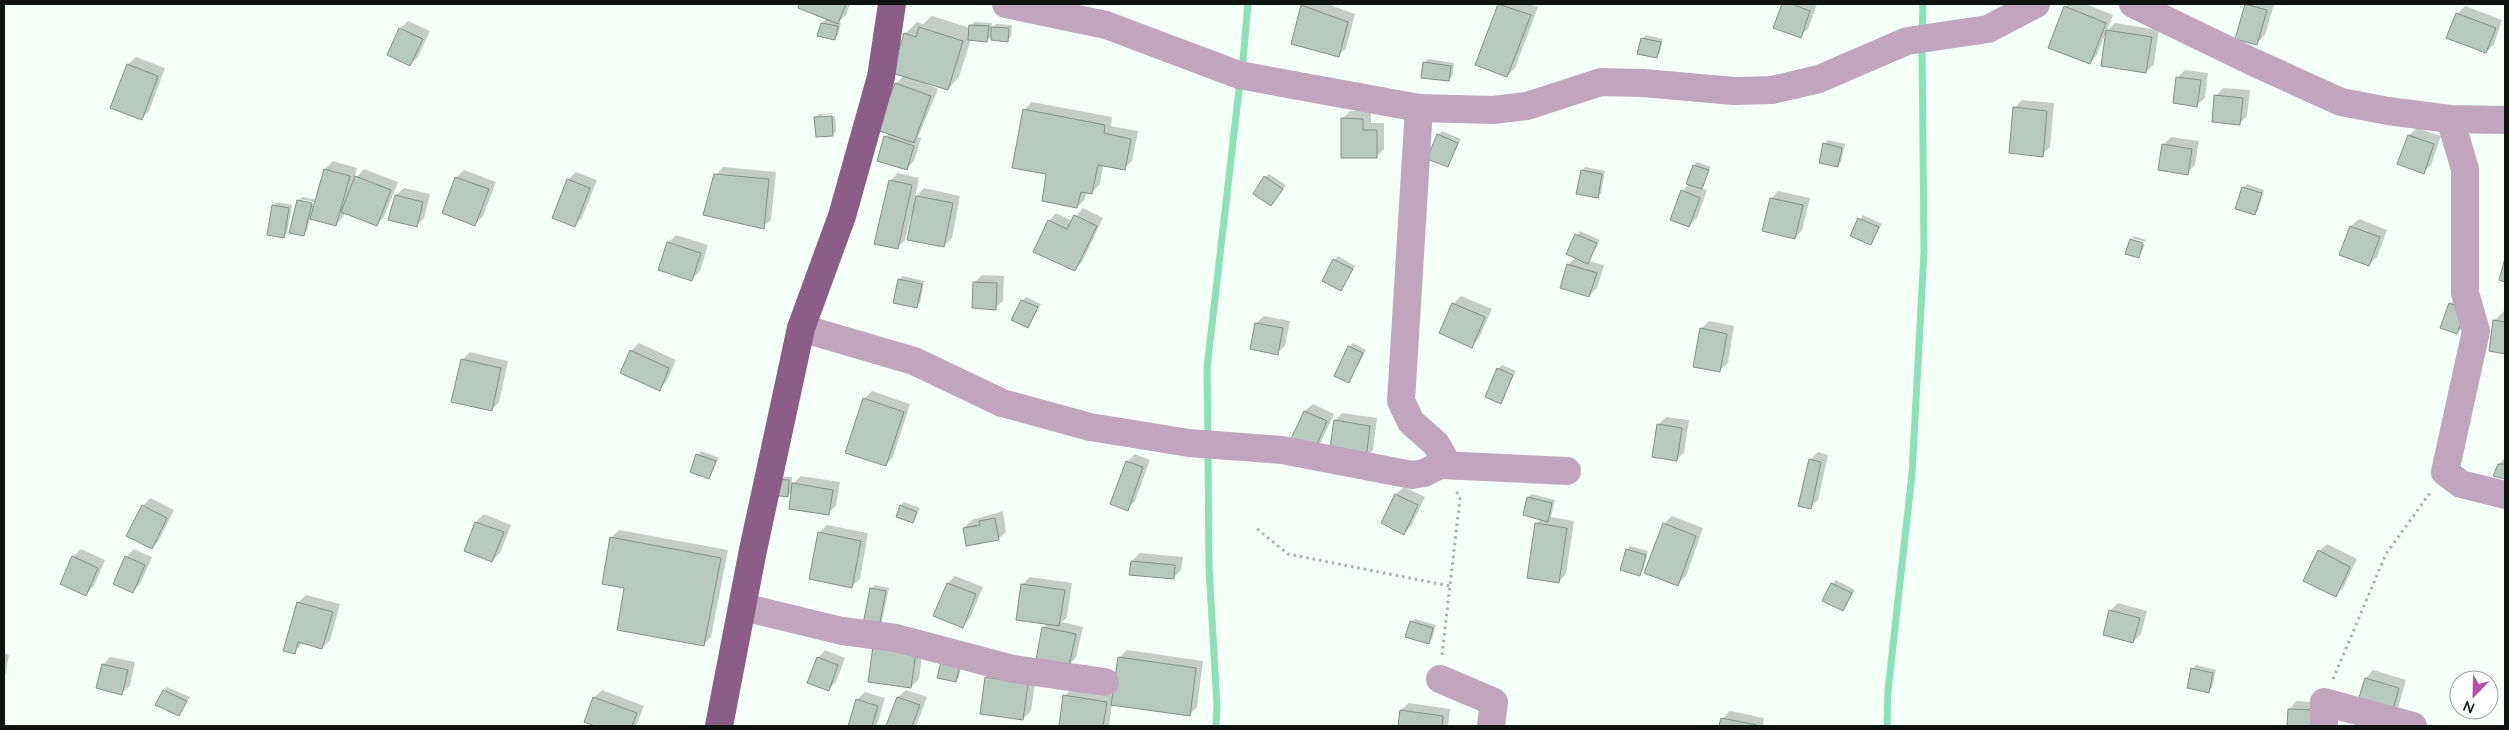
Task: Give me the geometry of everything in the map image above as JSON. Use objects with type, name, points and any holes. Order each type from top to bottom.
[{"type":"main road","points":[[719,726],[801,328],[842,216],[879,86],[892,4]]},
{"type":"street","points":[[1006,4],[1106,25],[1161,44],[1239,75],[1419,108],[1493,110],[1527,106],[1601,82],[1643,83],[1734,91],[1772,90],[1819,79],[1907,40],[1988,29],[2036,4]]},
{"type":"street","points":[[2133,4],[2341,102],[2388,111],[2450,119],[2505,120]]},
{"type":"street","points":[[1419,108],[1403,340],[1401,401],[1411,422],[1436,444],[1443,456],[1440,465]]},
{"type":"street","points":[[2450,119],[2465,169],[2465,293],[2476,331],[2445,472],[2461,484],[2505,495]]},
{"type":"street","points":[[801,328],[914,362],[1002,403],[1090,427],[1189,442],[1282,450],[1412,475],[1424,473],[1440,465],[1567,471]]},
{"type":"street","points":[[743,607],[842,631],[896,638],[1013,669],[1105,682]]},
{"type":"street","points":[[1440,678],[1494,702],[1491,726]]},
{"type":"street","points":[[2324,714],[2413,726]]},
{"type":"path","points":[[1440,465],[1460,498],[1440,678]]},
{"type":"path","points":[[2324,714],[2386,554],[2445,472]]},
{"type":"path","points":[[1257,529],[1288,554],[1450,586]]},
{"type":"building","points":[[799,4],[846,4],[838,24],[798,8]]},
{"type":"building","points":[[1498,4],[1531,15],[1507,77],[1475,65]]},
{"type":"building","points":[[1782,4],[1792,4],[1810,11],[1801,38],[1773,28]]},
{"type":"building","points":[[2245,4],[2267,10],[2257,45],[2235,39]]},
{"type":"building","points":[[1301,5],[1348,22],[1339,57],[1291,44]]},
{"type":"building","points":[[2064,6],[2106,23],[2090,64],[2048,48]]},
{"type":"building","points":[[2456,13],[2496,28],[2486,53],[2446,38]]},
{"type":"building","points":[[821,23],[838,26],[835,40],[817,36]]},
{"type":"building","points":[[969,25],[989,26],[987,42],[968,40]]},
{"type":"building","points":[[919,27],[963,41],[948,90],[892,73],[904,33],[916,37]]},
{"type":"building","points":[[991,27],[1009,28],[1008,42],[991,40]]},
{"type":"building","points":[[399,28],[423,39],[410,66],[387,55]]},
{"type":"building","points":[[2106,30],[2152,37],[2146,73],[2101,66]]},
{"type":"building","points":[[1641,38],[1661,42],[1657,58],[1637,54]]},
{"type":"building","points":[[1423,62],[1451,66],[1449,81],[1421,78]]},
{"type":"building","points":[[127,64],[158,76],[142,120],[110,108]]},
{"type":"building","points":[[2176,77],[2201,80],[2197,107],[2173,103]]},
{"type":"building","points":[[895,83],[931,96],[914,143],[877,130]]},
{"type":"building","points":[[2214,95],[2243,98],[2240,125],[2212,122]]},
{"type":"building","points":[[2013,107],[2047,111],[2043,157],[2009,153]]},
{"type":"building","points":[[1023,109],[1105,125],[1104,133],[1131,139],[1125,170],[1098,165],[1092,194],[1081,192],[1077,208],[1042,201],[1046,174],[1012,168]]},
{"type":"building","points":[[832,116],[833,136],[816,137],[814,117]]},
{"type":"building","points":[[1341,118],[1363,119],[1363,130],[1377,130],[1377,158],[1341,158]]},
{"type":"building","points":[[1437,134],[1458,143],[1448,167],[1427,159]]},
{"type":"building","points":[[2408,135],[2434,144],[2424,174],[2397,164]]},
{"type":"building","points":[[884,136],[914,146],[907,170],[877,161]]},
{"type":"building","points":[[1823,143],[1842,148],[1838,167],[1819,163]]},
{"type":"building","points":[[2162,144],[2192,149],[2188,175],[2158,170]]},
{"type":"building","points":[[1693,165],[1709,170],[1702,189],[1686,184]]},
{"type":"building","points":[[324,169],[350,176],[336,226],[310,219]]},
{"type":"building","points":[[1581,170],[1602,174],[1598,198],[1576,194]]},
{"type":"building","points":[[714,174],[769,179],[764,229],[703,215]]},
{"type":"building","points":[[355,176],[391,190],[377,226],[341,212]]},
{"type":"building","points":[[1264,176],[1283,189],[1271,206],[1253,194]]},
{"type":"building","points":[[455,177],[489,189],[475,226],[442,213]]},
{"type":"building","points":[[567,179],[590,188],[575,227],[552,218]]},
{"type":"building","points":[[889,180],[912,185],[898,249],[874,244]]},
{"type":"building","points":[[2242,187],[2262,193],[2255,215],[2235,209]]},
{"type":"building","points":[[1681,190],[1700,198],[1689,227],[1670,220]]},
{"type":"building","points":[[395,195],[423,202],[417,227],[388,220]]},
{"type":"building","points":[[916,196],[953,203],[944,247],[907,240]]},
{"type":"building","points":[[1770,198],[1803,205],[1795,239],[1762,231]]},
{"type":"building","points":[[297,200],[312,203],[304,236],[289,233]]},
{"type":"building","points":[[272,205],[289,208],[284,238],[267,235]]},
{"type":"building","points":[[1074,215],[1097,226],[1075,271],[1033,252],[1048,220],[1067,229]]},
{"type":"building","points":[[1858,218],[1879,227],[1871,245],[1850,236]]},
{"type":"building","points":[[2350,226],[2380,237],[2369,266],[2339,255]]},
{"type":"building","points":[[1575,234],[1597,243],[1588,264],[1566,254]]},
{"type":"building","points":[[2130,239],[2143,243],[2139,258],[2125,254]]},
{"type":"building","points":[[667,242],[701,253],[692,281],[658,270]]},
{"type":"building","points":[[2505,258],[2505,282],[2499,280]]},
{"type":"building","points":[[1333,259],[1353,269],[1341,291],[1322,281]]},
{"type":"building","points":[[1567,264],[1597,273],[1589,297],[1560,288]]},
{"type":"building","points":[[898,279],[922,284],[917,308],[893,303]]},
{"type":"building","points":[[973,282],[997,283],[996,310],[972,308]]},
{"type":"building","points":[[1021,300],[1038,307],[1028,328],[1011,320]]},
{"type":"building","points":[[1452,303],[1485,317],[1472,348],[1439,333]]},
{"type":"building","points":[[2449,303],[2466,310],[2457,334],[2440,328]]},
{"type":"building","points":[[2493,320],[2505,322],[2505,354],[2489,351]]},
{"type":"building","points":[[1255,323],[1283,328],[1278,355],[1250,349]]},
{"type":"building","points":[[1700,328],[1727,334],[1720,372],[1693,367]]},
{"type":"building","points":[[1348,346],[1363,353],[1349,383],[1334,376]]},
{"type":"building","points":[[630,350],[669,368],[660,391],[620,373]]},
{"type":"building","points":[[461,359],[501,368],[492,411],[451,402]]},
{"type":"building","points":[[1497,368],[1513,375],[1501,404],[1485,397]]},
{"type":"building","points":[[863,398],[904,412],[886,466],[845,453]]},
{"type":"building","points":[[1304,411],[1327,421],[1314,451],[1290,441]]},
{"type":"building","points":[[1334,420],[1370,426],[1366,459],[1329,454]]},
{"type":"building","points":[[1657,424],[1682,428],[1677,461],[1652,457]]},
{"type":"building","points":[[696,454],[716,461],[709,479],[690,472]]},
{"type":"building","points":[[1809,459],[1821,462],[1811,509],[1798,506]]},
{"type":"building","points":[[1126,461],[1143,467],[1128,511],[1110,504]]},
{"type":"building","points":[[2498,464],[2505,464],[2505,479],[2493,476]]},
{"type":"building","points":[[773,479],[789,480],[788,497],[772,495]]},
{"type":"building","points":[[792,483],[833,490],[829,515],[789,509]]},
{"type":"building","points":[[1395,494],[1418,505],[1404,535],[1381,523]]},
{"type":"building","points":[[1527,497],[1552,503],[1548,522],[1523,515]]},
{"type":"building","points":[[142,505],[167,518],[152,549],[126,536]]},
{"type":"building","points":[[900,505],[917,512],[913,523],[896,517]]},
{"type":"building","points":[[995,518],[999,540],[966,546],[963,528],[980,525],[979,521]]},
{"type":"building","points":[[475,522],[504,532],[492,562],[464,551]]},
{"type":"building","points":[[1535,523],[1567,528],[1559,583],[1527,578]]},
{"type":"building","points":[[1663,523],[1696,536],[1678,586],[1644,573]]},
{"type":"building","points":[[818,532],[861,541],[852,588],[809,579]]},
{"type":"building","points":[[610,537],[721,558],[704,646],[617,630],[624,588],[602,584]]},
{"type":"building","points":[[1626,549],[1646,555],[1640,576],[1620,570]]},
{"type":"building","points":[[2318,550],[2350,567],[2336,597],[2303,581]]},
{"type":"building","points":[[72,556],[98,568],[86,596],[60,584]]},
{"type":"building","points":[[125,556],[145,565],[133,593],[113,584]]},
{"type":"building","points":[[1131,561],[1175,565],[1174,579],[1129,575]]},
{"type":"building","points":[[947,583],[976,594],[963,628],[933,616]]},
{"type":"building","points":[[1831,583],[1852,593],[1843,611],[1822,601]]},
{"type":"building","points":[[1021,584],[1065,590],[1059,626],[1016,620]]},
{"type":"building","points":[[870,588],[886,591],[879,627],[863,624]]},
{"type":"building","points":[[297,602],[333,612],[322,649],[298,642],[295,654],[283,651]]},
{"type":"building","points":[[2109,610],[2140,618],[2133,643],[2103,635]]},
{"type":"building","points":[[1410,621],[1433,628],[1429,644],[1405,637]]},
{"type":"building","points":[[1042,627],[1076,634],[1069,666],[1036,660]]},
{"type":"building","points":[[873,646],[916,652],[911,688],[868,682]]},
{"type":"building","points":[[817,657],[838,665],[829,691],[807,683]]},
{"type":"building","points":[[942,657],[961,661],[956,682],[937,678]]},
{"type":"building","points":[[1118,657],[1196,668],[1190,716],[1111,705]]},
{"type":"building","points":[[102,664],[128,670],[122,695],[96,688]]},
{"type":"building","points":[[2191,668],[2213,673],[2209,693],[2187,688]]},
{"type":"building","points":[[985,677],[1028,684],[1023,720],[980,714]]},
{"type":"building","points":[[2365,678],[2399,688],[2391,717],[2356,707]]},
{"type":"building","points":[[163,690],[187,701],[179,716],[155,705]]},
{"type":"building","points":[[1063,695],[1107,702],[1103,726],[1059,726]]},
{"type":"building","points":[[593,697],[637,713],[632,726],[595,726],[584,722]]},
{"type":"building","points":[[897,697],[920,705],[912,726],[886,726]]},
{"type":"building","points":[[856,699],[878,706],[872,726],[848,726]]},
{"type":"building","points":[[2288,709],[2314,710],[2313,726],[2287,726]]},
{"type":"building","points":[[1400,710],[1443,716],[1442,726],[1398,726]]},
{"type":"building","points":[[1721,718],[1757,725],[1757,726],[1719,726]]},
{"type":"waterway","points":[[1242,71],[1248,4]]},
{"type":"waterway","points":[[1922,33],[1923,4]]},
{"type":"waterway","points":[[1887,726],[1888,691],[1912,474],[1924,252],[1922,44]]},
{"type":"waterway","points":[[1208,439],[1207,368],[1240,81]]},
{"type":"waterway","points":[[1208,449],[1209,567],[1217,706],[1216,726]]}]
